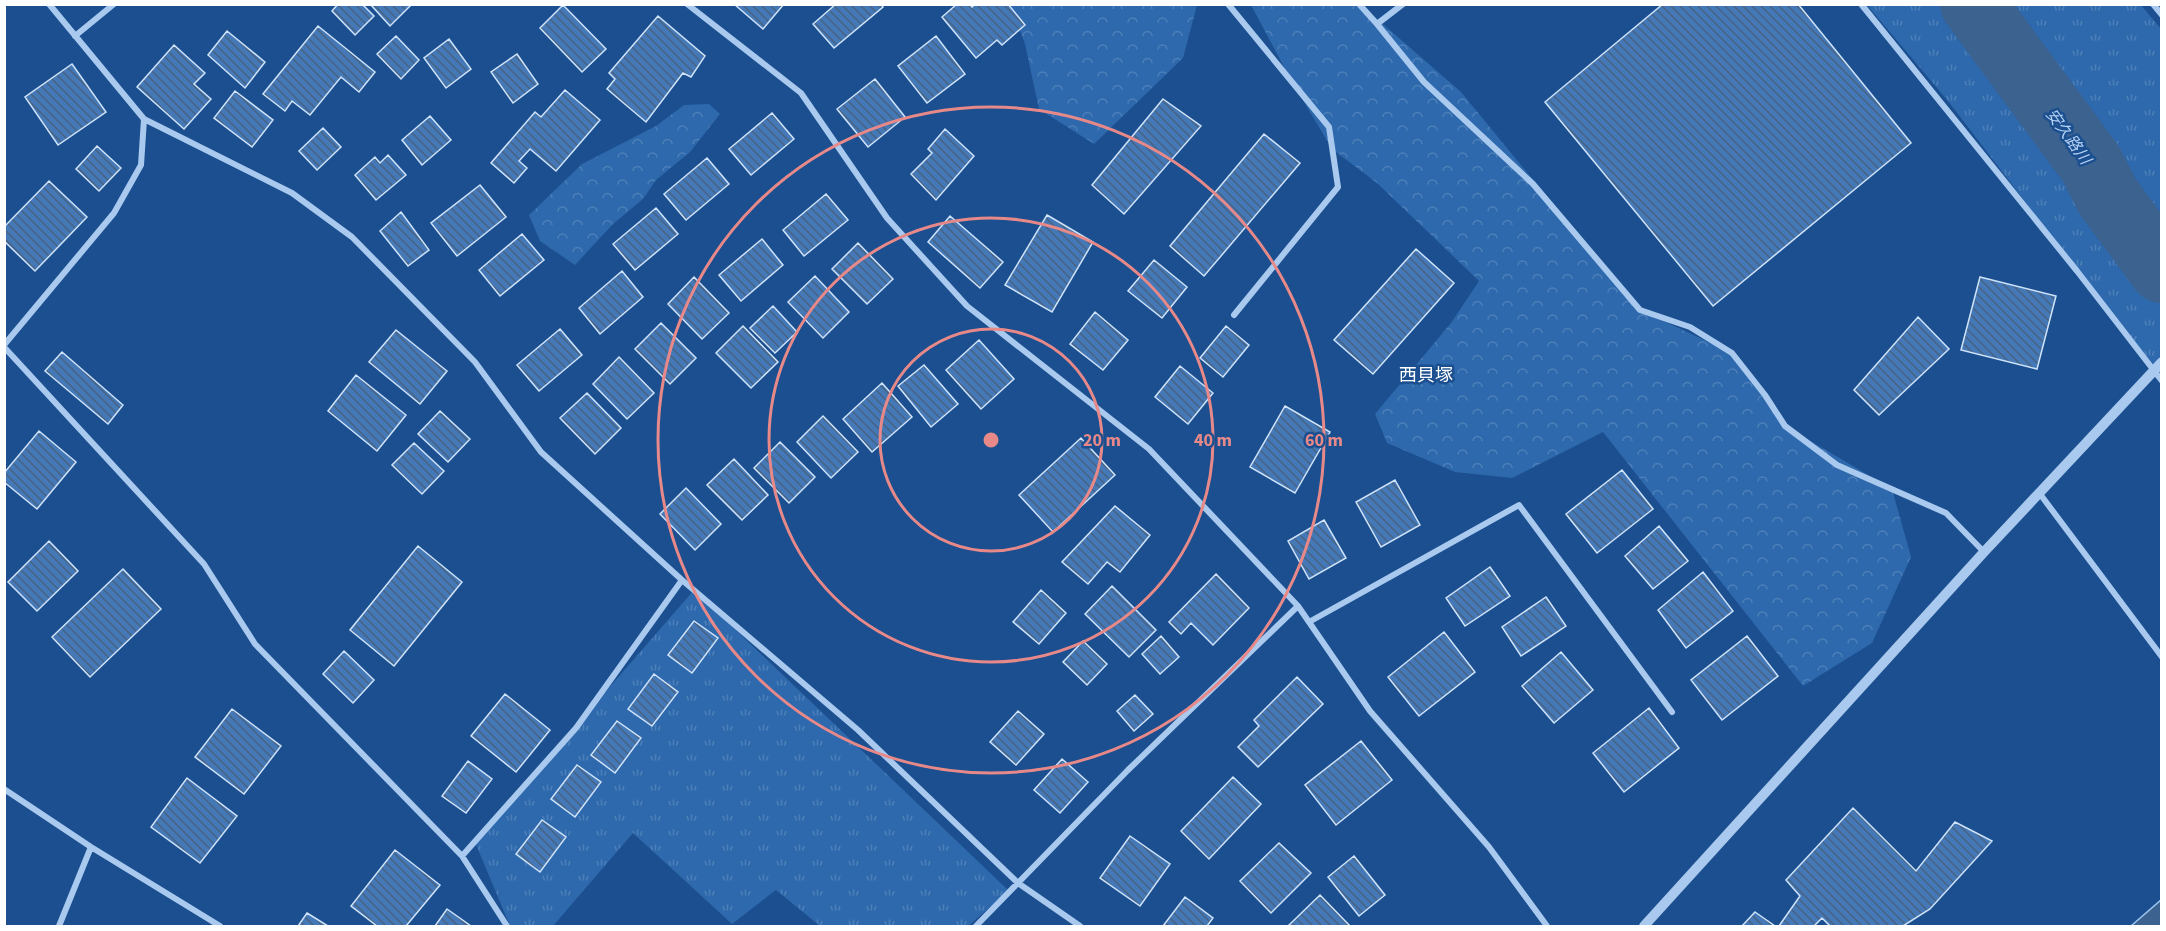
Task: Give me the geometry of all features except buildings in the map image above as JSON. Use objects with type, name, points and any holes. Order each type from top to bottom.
[{"type":"street","points":[[49,4],[144,119],[292,193],[352,237],[475,362],[541,452],[682,580],[858,730],[1018,883],[1080,927]]},
{"type":"street","points":[[75,36],[114,4]]},
{"type":"street","points":[[687,4],[801,93],[887,218],[967,306],[1149,449],[1298,606],[1370,711],[1489,847],[1547,927]]},
{"type":"street","points":[[1228,4],[1329,127],[1338,187],[1234,315]]},
{"type":"street","points":[[1359,4],[1424,82],[1533,184],[1640,310],[1690,327],[1732,353],[1765,395],[1785,426],[1838,465],[1946,513],[1984,552]]},
{"type":"street","points":[[1377,24],[1403,4]]},
{"type":"street","points":[[1861,4],[2077,271],[2158,367],[2162,381]]},
{"type":"street","points":[[2153,4],[2162,15]]},
{"type":"street","points":[[144,119],[141,165],[114,213],[4,346],[204,564],[255,644],[462,856],[507,927]]},
{"type":"street","points":[[1644,927],[1984,552],[2158,367]]},
{"type":"street","points":[[2040,494],[2162,657]]},
{"type":"street","points":[[1309,622],[1519,505],[1672,712]]},
{"type":"street","points":[[462,856],[576,728],[682,580]]},
{"type":"street","points":[[976,927],[1128,770],[1298,606]]},
{"type":"street","points":[[4,789],[91,847],[220,927]]},
{"type":"street","points":[[59,927],[91,847]]},
{"type":"green space","points":[[1010,5],[1197,5],[1183,58],[1094,144],[1039,109],[1025,44]]},
{"type":"green space","points":[[1251,5],[1361,5],[1461,92],[1640,310],[1732,353],[1785,426],[1892,489],[1911,557],[1872,643],[1803,686],[1603,432],[1512,478],[1455,472],[1387,443],[1375,414],[1451,323],[1479,281],[1377,183],[1332,149],[1291,80]]},
{"type":"green space","points":[[1867,5],[2141,5],[2161,29],[2161,379],[1948,101]]},
{"type":"green space","points":[[709,104],[720,114],[690,152],[656,180],[643,199],[613,224],[575,265],[540,241],[529,215],[582,164],[656,126],[684,105]]},
{"type":"green space","points":[[694,590],[1009,891],[968,926],[820,926],[776,890],[732,924],[633,833],[553,926],[510,926],[475,842]]},
{"type":"shaded area","points":[[2161,900],[2161,926],[2131,926]]},
{"type":"waterway","name":"安久路川","points":[[1973,4],[2091,164],[2108,197],[2162,270]]},
{"type":"district","name":"西貝塚","points":[[1426,375]]}]
